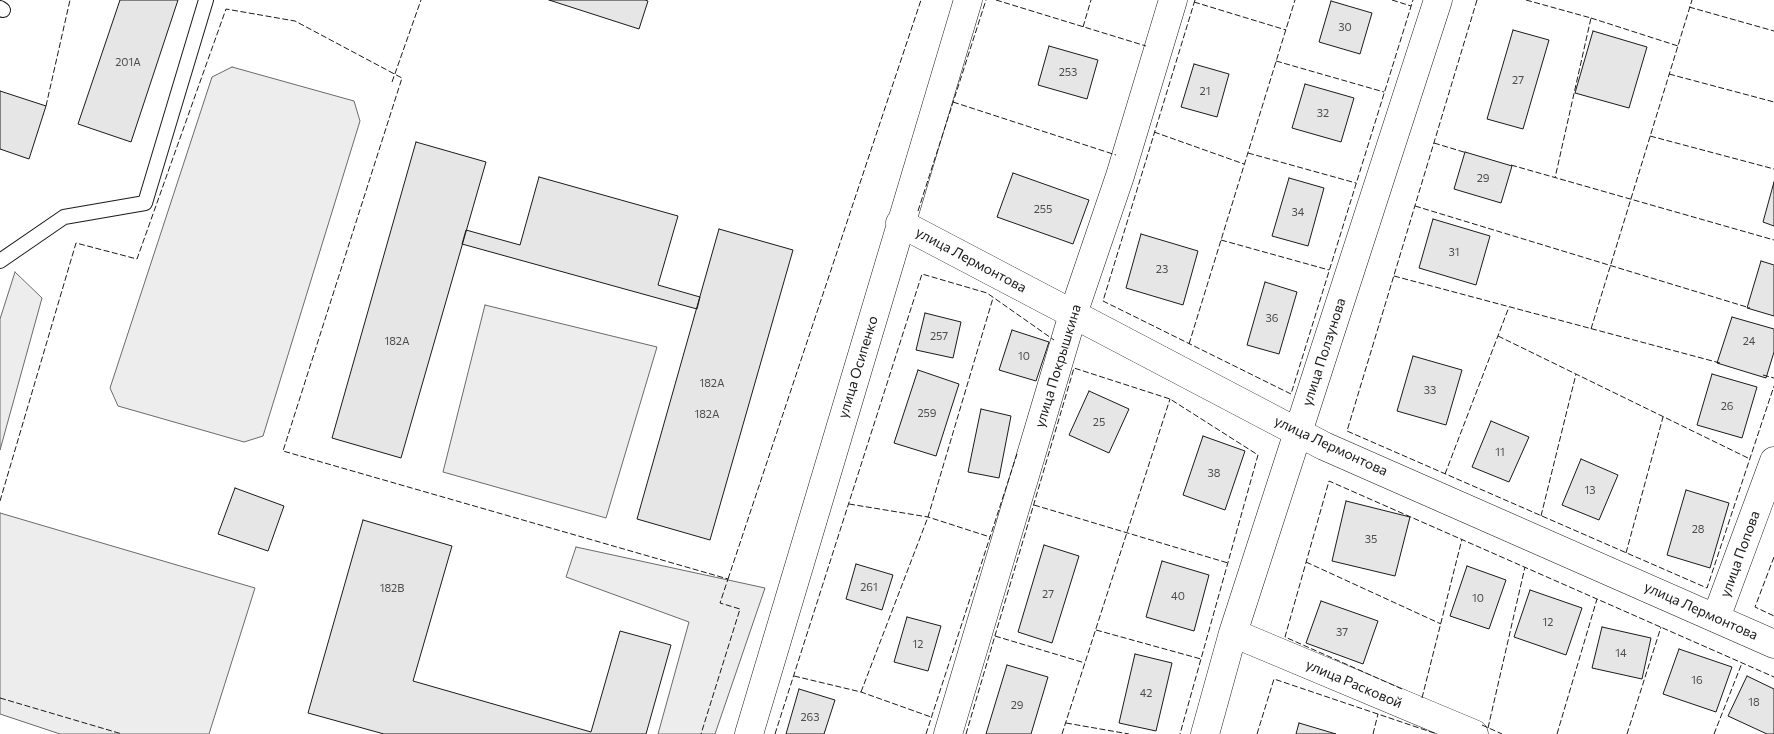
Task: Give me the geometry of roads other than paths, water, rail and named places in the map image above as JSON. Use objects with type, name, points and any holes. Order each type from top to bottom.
[{"type":"street","name":"улица Осипенко","points":[[749,734],[968,0]]},
{"type":"street","name":"улица Покрышкина","points":[[948,734],[1073,314],[1120,176],[1173,0]]},
{"type":"street","name":"улица Ползунова","points":[[1204,734],[1234,633],[1438,0]]},
{"type":"street","name":"улица Лермонтова","points":[[900,223],[1324,446],[1774,644]]},
{"type":"street","name":"улица Попова","points":[[1716,618],[1774,461]]},
{"type":"street","name":"улица Расковой","points":[[1234,633],[1474,734]]},
{"type":"lane","points":[[0,261],[64,217],[145,204],[206,0]]}]
